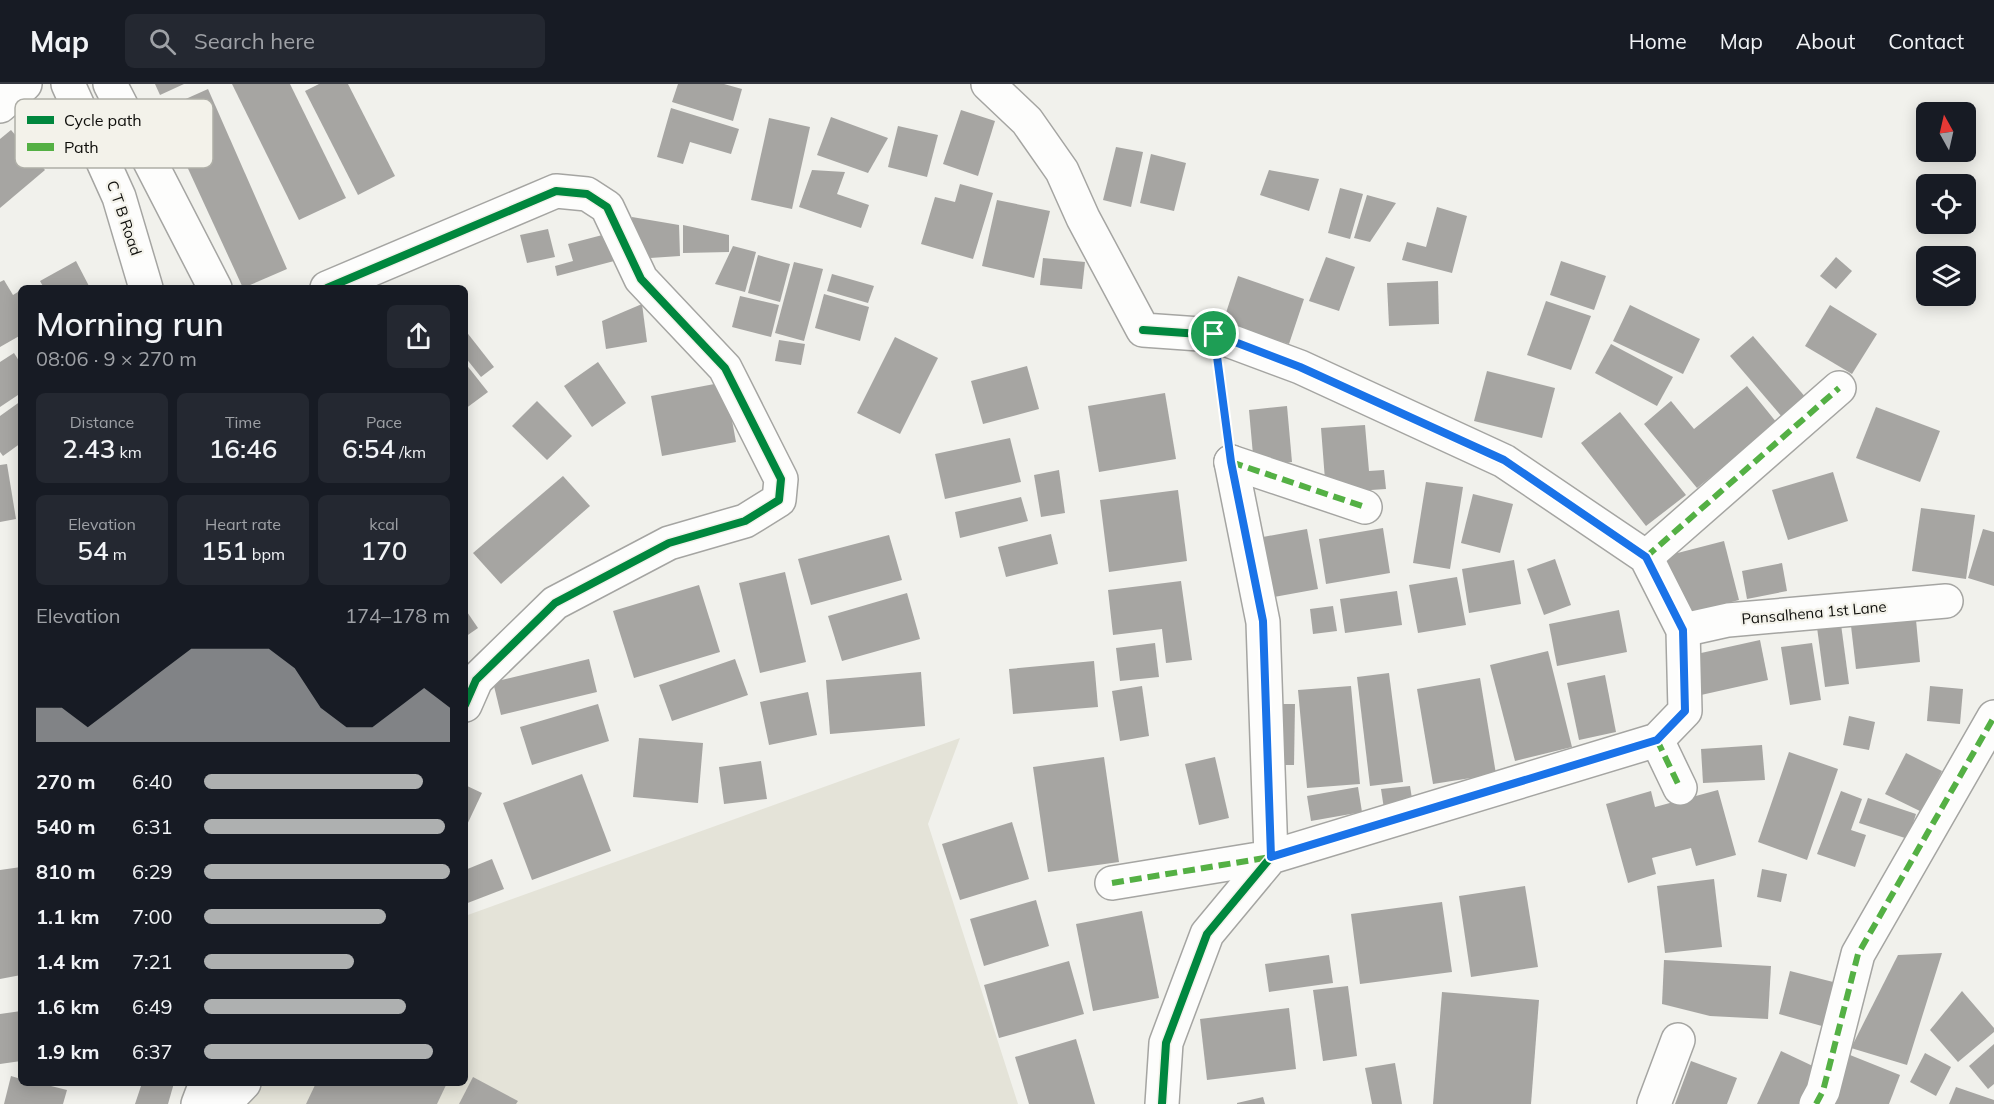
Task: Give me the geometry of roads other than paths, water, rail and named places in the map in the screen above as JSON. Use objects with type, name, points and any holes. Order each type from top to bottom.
[{"type":"street","points":[[0,106],[25,84]]},
{"type":"street","name":"C T B Road","points":[[68,84],[75,99]]},
{"type":"street","points":[[110,84],[118,99]]},
{"type":"street","points":[[988,84],[1027,121],[1062,171],[1083,218],[1143,330],[1214,334],[1300,367],[1504,460],[1646,557],[1683,630],[1685,711],[1657,740],[1271,857],[1112,883]]},
{"type":"street","name":"C T B Road","points":[[106,168],[119,197],[145,285]]},
{"type":"street","points":[[153,168],[212,285]]},
{"type":"street","points":[[334,285],[556,190],[587,194],[607,207],[641,279],[725,368],[781,480],[779,500],[746,521],[669,543],[555,603],[476,680],[468,698]]},
{"type":"street","points":[[1646,557],[1839,388]]},
{"type":"street","points":[[1162,1104],[1166,1043],[1207,934],[1271,857],[1263,621],[1231,462],[1365,507]]},
{"type":"street","name":"Pansalhena 1st Lane","points":[[1683,630],[1728,620],[1946,601]]},
{"type":"street","points":[[1816,1104],[1823,1091],[1858,954],[1994,717]]},
{"type":"street","points":[[1657,740],[1680,788]]},
{"type":"street","points":[[1654,1104],[1678,1040]]},
{"type":"street","points":[[198,1104],[205,1086]]},
{"type":"street","points":[[224,1104],[241,1086]]}]
